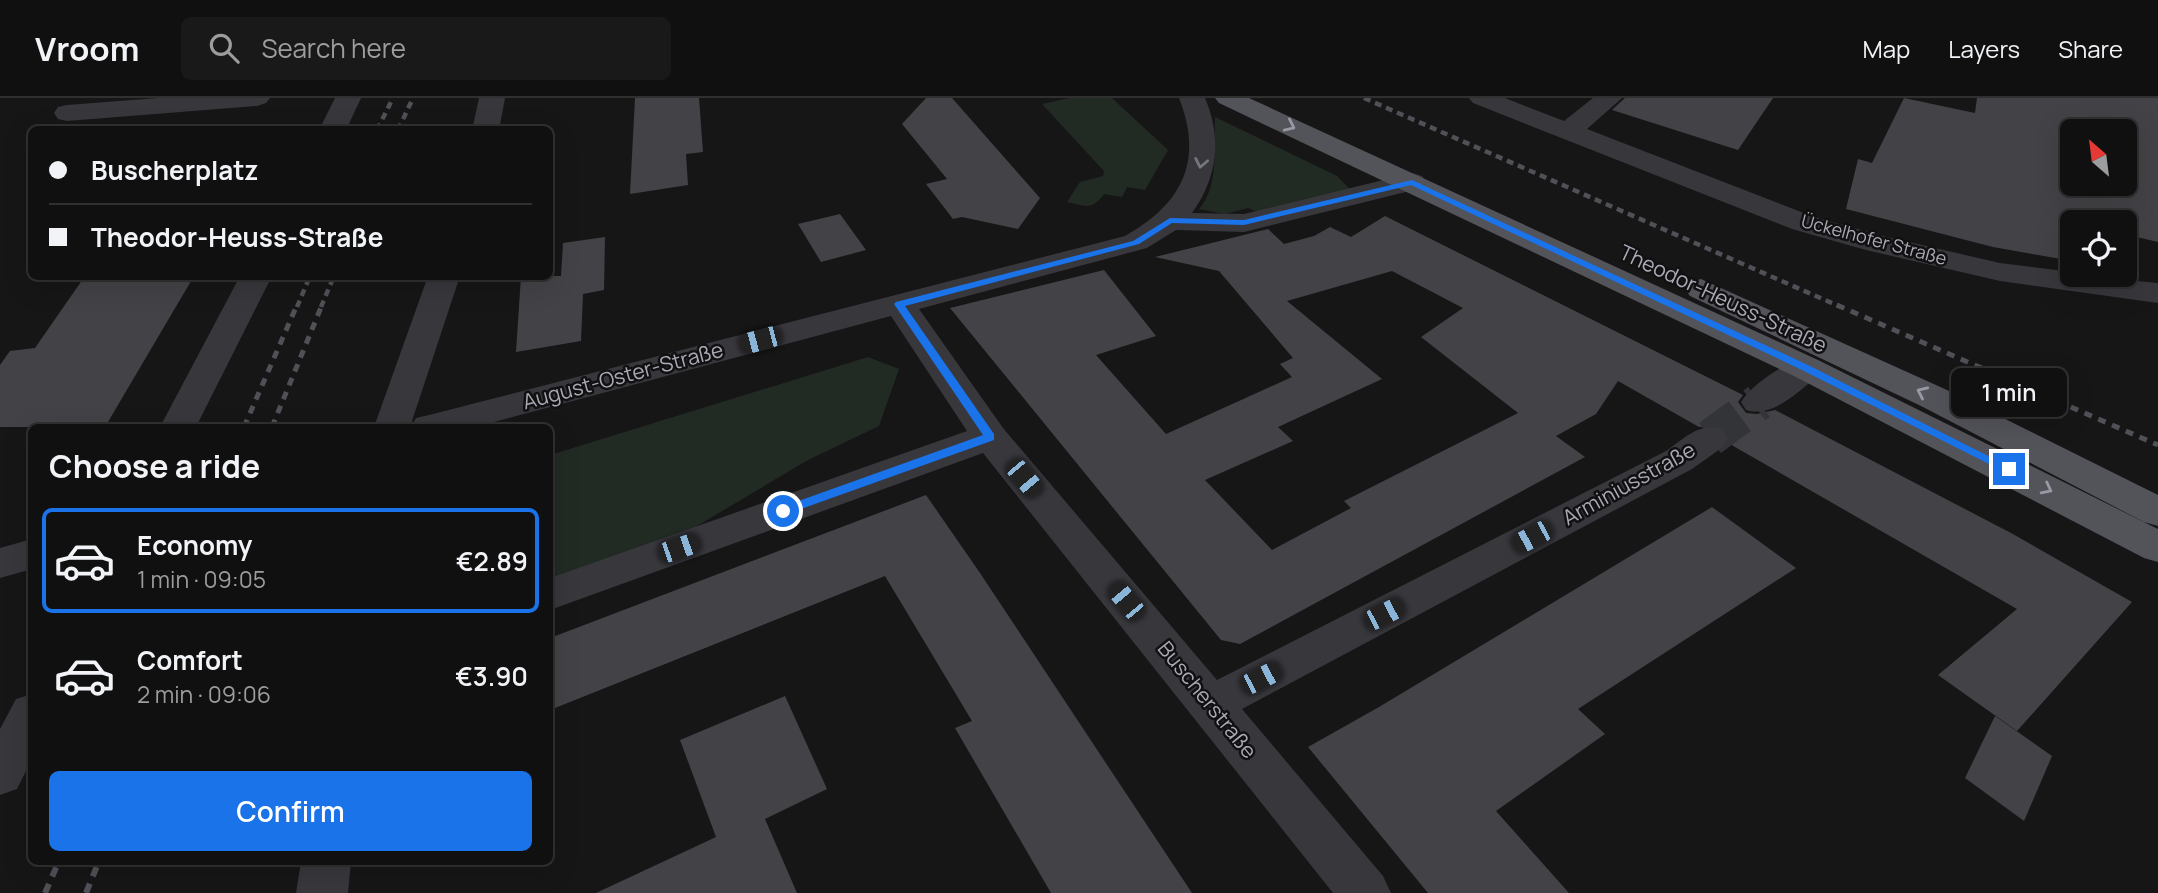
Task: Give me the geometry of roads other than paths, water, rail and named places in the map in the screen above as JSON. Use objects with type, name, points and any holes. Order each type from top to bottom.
[{"type":"main road","name":"Theodor-Heuss-Straße","points":[[1228,98],[1806,368],[2158,547]]},
{"type":"main road","name":"Theodor-Heuss-Straße","points":[[1283,98],[1450,172],[1934,398],[2158,512]]},
{"type":"street","points":[[67,113],[257,98]]},
{"type":"street","points":[[334,126],[348,98]]},
{"type":"street","points":[[486,126],[492,98]]},
{"type":"street","name":"August-Oster-Straße","points":[[440,424],[1136,243],[1170,220],[1187,201],[1198,178],[1203,151],[1200,114],[1192,98]]},
{"type":"street","name":"Ückelhofer Straße","points":[[1482,98],[1804,223],[1877,244],[2000,272],[2158,293]]},
{"type":"street","points":[[1568,131],[1609,98]]},
{"type":"street","points":[[1170,220],[1244,223],[1412,183]]},
{"type":"street","points":[[180,424],[254,280]]},
{"type":"street","points":[[393,424],[443,280]]},
{"type":"street","name":"Buscherstraße","points":[[899,304],[990,437],[1364,893]]},
{"type":"street","points":[[1759,402],[1806,368]]},
{"type":"street","points":[[553,593],[990,437]]},
{"type":"street","name":"Arminiusstraße","points":[[1211,704],[1679,460],[1710,438]]},
{"type":"street","points":[[0,563],[28,555]]},
{"type":"street","points":[[0,775],[28,721]]},
{"type":"street","points":[[322,893],[326,865]]},
{"type":"tunnel","points":[[1710,438],[1759,402]]},
{"type":"railway","points":[[379,126],[393,98]]},
{"type":"railway","points":[[400,126],[413,98]]},
{"type":"railway","points":[[1364,98],[1841,307]]},
{"type":"railway","points":[[297,307],[308,280]]},
{"type":"railway","points":[[321,307],[332,280]]},
{"type":"railway","points":[[245,424],[297,305]]},
{"type":"railway","points":[[273,424],[322,305]]},
{"type":"railway","points":[[1837,305],[2158,445]]},
{"type":"railway","points":[[45,893],[57,865]]},
{"type":"railway","points":[[86,893],[97,865]]}]
